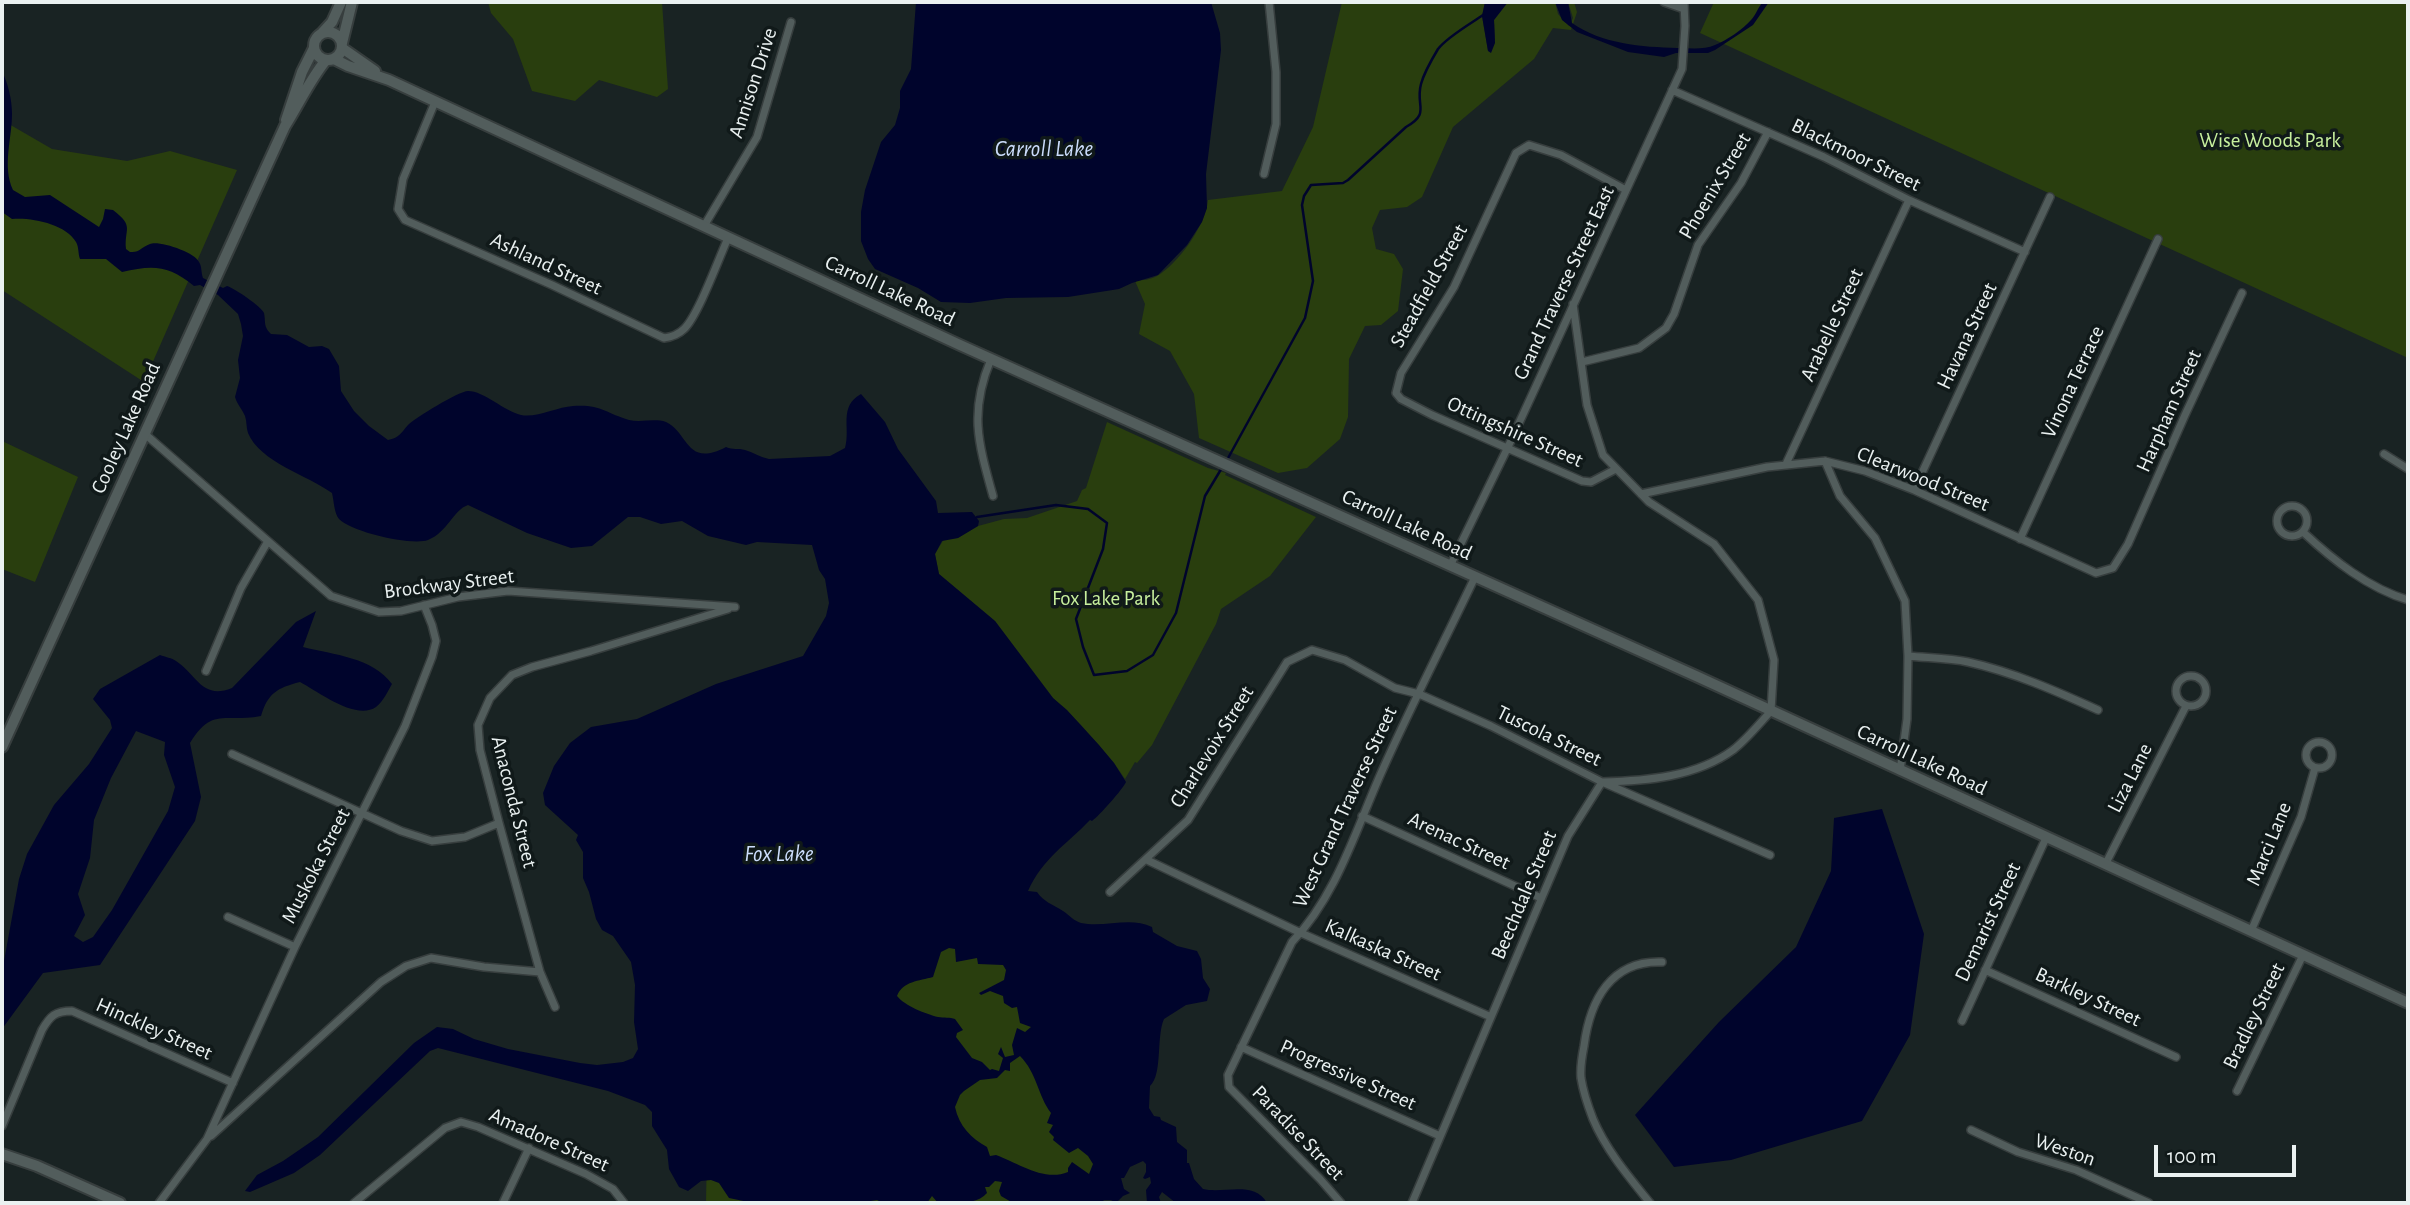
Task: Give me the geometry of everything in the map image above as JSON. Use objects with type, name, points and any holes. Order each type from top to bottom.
[{"type":"street","points":[[341,2],[332,22],[316,39],[314,48],[318,56],[330,60],[342,46],[352,2]]},
{"type":"street","points":[[1264,174],[1276,124],[1276,72],[1269,2]]},
{"type":"street","points":[[1664,2],[1684,5]]},
{"type":"street","name":"Grand Traverse Street East","points":[[1450,566],[1508,447],[1682,69],[1684,5]]},
{"type":"street","name":"Annison Drive","points":[[704,226],[757,137],[791,22]]},
{"type":"street","points":[[322,33],[334,33],[342,46]]},
{"type":"street","name":"Carroll Lake Road","points":[[342,46],[389,80]]},
{"type":"street","name":"Cooley Lake Road","points":[[285,126],[290,103],[314,48]]},
{"type":"street","name":"Carroll Lake Road","points":[[330,60],[389,80],[991,359],[1771,711],[2408,1003]]},
{"type":"street","name":"Cooley Lake Road","points":[[2,747],[285,126],[308,83],[330,60]]},
{"type":"street","name":"Blackmoor Street","points":[[1672,90],[1824,157],[1909,200],[2025,252]]},
{"type":"street","name":"Ashland Street","points":[[435,102],[403,179],[398,209],[405,220],[664,338],[673,337],[686,328],[729,237]]},
{"type":"street","name":"Phoenix Street","points":[[1582,362],[1639,348],[1666,328],[1674,314],[1698,245],[1741,183],[1768,132]]},
{"type":"street","name":"Steadfield Street","points":[[1401,399],[1396,393],[1401,373],[1454,287],[1516,153],[1529,145],[1543,148],[1626,190]]},
{"type":"street","name":"Havana Street","points":[[1914,490],[2050,197]]},
{"type":"street","name":"Arabelle Street","points":[[1786,464],[1909,200]]},
{"type":"street","name":"Vinona Terrace","points":[[2020,539],[2158,239]]},
{"type":"street","name":"Harpham Street","points":[[2128,544],[2242,293]]},
{"type":"street","points":[[1573,304],[1587,405],[1603,455],[1649,502],[1714,544],[1758,600],[1774,660],[1771,711],[1735,748],[1718,760],[1690,771],[1632,781],[1602,782]]},
{"type":"street","points":[[991,359],[980,389],[977,432],[993,495]]},
{"type":"street","name":"Ottingshire Street","points":[[1401,399],[1582,481],[1591,482],[1616,469]]},
{"type":"street","name":"Brockway Street","points":[[145,434],[331,596],[379,612],[401,611],[458,597],[508,591],[735,607]]},
{"type":"street","points":[[2384,454],[2408,469]]},
{"type":"street","points":[[1825,461],[1840,496],[1875,538],[1905,601],[1907,719],[1900,771]]},
{"type":"street","name":"Clearwood Street","points":[[1641,494],[1713,477],[1786,464],[1825,461],[1865,471],[1914,490],[2096,573],[2113,568],[2128,544]]},
{"type":"street","points":[[2289,506],[2301,509],[2307,520],[2303,532],[2292,537],[2282,533],[2277,524],[2279,513],[2289,506]]},
{"type":"street","points":[[2303,532],[2361,578],[2408,600]]},
{"type":"street","points":[[205,671],[241,588],[268,541]]},
{"type":"street","name":"West Grand Traverse Street","points":[[1229,1087],[1228,1075],[1241,1047],[1292,942],[1309,924],[1332,884],[1475,577]]},
{"type":"street","name":"Muskoka Street","points":[[207,1139],[295,947],[405,726],[436,640],[424,606]]},
{"type":"street","name":"Anaconda Street","points":[[555,1007],[540,972],[480,750],[478,725],[490,698],[512,675],[532,667],[735,607]]},
{"type":"street","name":"Tuscola Street","points":[[1312,650],[1345,660],[1395,688],[1419,694],[1491,726],[1602,782],[1770,855]]},
{"type":"street","name":"Charlevoix Street","points":[[1110,892],[1188,820],[1287,662],[1312,650]]},
{"type":"street","points":[[1908,656],[1966,661],[1998,670],[2044,686],[2098,710]]},
{"type":"street","name":"Liza Lane","points":[[2197,677],[2206,687],[2205,699],[2195,706],[2186,706],[2177,697],[2178,684],[2184,678],[2197,677]]},
{"type":"street","name":"Liza Lane","points":[[2105,865],[2186,706]]},
{"type":"street","points":[[232,754],[401,831],[432,841],[465,837],[499,823]]},
{"type":"street","name":"Marci Lane","points":[[2251,931],[2301,817],[2315,768]]},
{"type":"street","name":"Beechdale Street","points":[[1412,1203],[1568,836],[1602,782]]},
{"type":"street","name":"Arenac Street","points":[[1362,816],[1541,898]]},
{"type":"street","name":"Demarist Street","points":[[1962,1021],[2046,838]]},
{"type":"street","name":"Kalkaska Street","points":[[1147,860],[1301,933],[1491,1017]]},
{"type":"street","points":[[228,917],[295,947]]},
{"type":"street","name":"Bradley Street","points":[[2237,1091],[2303,955]]},
{"type":"street","name":"Muskoka Street","points":[[159,1203],[207,1139],[381,982],[406,966],[431,958],[484,967],[540,972]]},
{"type":"street","points":[[1650,1203],[1602,1139],[1592,1118],[1581,1077],[1586,1031],[1593,1007],[1603,990],[1614,976],[1627,968],[1645,961],[1662,962]]},
{"type":"street","name":"Barkley Street","points":[[1985,970],[2176,1057]]},
{"type":"street","name":"Hinckley Street","points":[[2,1126],[42,1030],[48,1019],[59,1011],[72,1011],[233,1083]]},
{"type":"street","name":"Progressive Street","points":[[1241,1047],[1440,1136]]},
{"type":"street","name":"Paradise Street","points":[[1229,1087],[1341,1203]]},
{"type":"street","name":"Amadore Street","points":[[354,1203],[445,1128],[461,1122],[529,1148],[586,1174],[613,1189],[624,1203]]},
{"type":"street","name":"Weston","points":[[1970,1130],[2018,1152],[2076,1170],[2131,1199],[2149,1203]]},
{"type":"street","points":[[503,1203],[529,1148]]},
{"type":"street","points":[[2,1154],[37,1166],[120,1203]]},
{"type":"green space","points":[[488,2],[662,2],[668,89],[657,97],[599,80],[575,101],[532,91],[513,39],[491,13]]},
{"type":"green space","points":[[1342,2],[1485,2],[1482,16],[1488,51],[1495,39],[1494,20],[1508,2],[1555,2],[1558,14],[1569,26],[1573,18],[1568,2],[1574,2],[1577,12],[1571,30],[1553,28],[1534,59],[1453,127],[1422,197],[1407,207],[1380,210],[1372,228],[1376,249],[1394,254],[1403,269],[1398,311],[1381,325],[1365,326],[1349,359],[1348,417],[1340,439],[1307,468],[1278,473],[1199,438],[1194,394],[1170,351],[1139,334],[1145,304],[1135,281],[1154,277],[1174,263],[1197,232],[1208,200],[1282,191],[1313,127]]},
{"type":"green space","name":"Wise Woods Park","points":[[1714,2],[2408,2],[2408,358],[1700,33]]},
{"type":"green space","points":[[2,120],[52,149],[127,161],[170,151],[237,170],[144,382],[2,290]]},
{"type":"green space","name":"Fox Lake Park","points":[[1107,422],[1208,468],[1226,473],[1225,475],[1316,517],[1270,576],[1221,609],[1216,624],[1152,745],[1137,763],[1135,762],[1125,779],[1080,724],[1053,698],[995,621],[939,574],[935,554],[944,539],[958,538],[978,526],[1004,519],[1027,518],[1077,501],[1082,490],[1086,488]]},
{"type":"green space","points":[[2,441],[78,477],[35,582],[2,569]]},
{"type":"green space","points":[[914,935],[1013,938],[1107,1172],[1048,1203],[706,1203],[707,1147]]},
{"type":"water","name":"Carroll Lake","points":[[916,2],[1211,2],[1220,33],[1221,50],[1206,174],[1207,208],[1202,222],[1187,245],[1158,275],[1119,289],[1068,297],[1006,298],[970,303],[941,302],[918,288],[875,269],[861,241],[861,212],[865,190],[881,142],[895,125],[900,108],[900,91],[911,69]]},
{"type":"water","points":[[1485,2],[1508,2],[1494,20],[1495,43],[1491,53],[1488,51],[1482,16]]},
{"type":"water","points":[[1555,2],[1568,2],[1572,23],[1596,36],[1636,45],[1697,48],[1711,47],[1729,38],[1751,20],[1763,2],[1769,2],[1753,25],[1715,50],[1708,53],[1676,53],[1664,57],[1628,52],[1577,32],[1562,20]]},
{"type":"water","name":"Fox Lake","points":[[2,71],[12,108],[8,172],[13,190],[25,197],[50,195],[99,227],[105,209],[113,210],[126,224],[126,249],[130,252],[136,252],[154,243],[191,254],[200,264],[203,278],[223,288],[231,287],[262,310],[271,334],[287,335],[309,347],[322,346],[329,349],[339,366],[341,391],[354,411],[388,440],[428,411],[468,391],[481,394],[521,415],[582,406],[597,408],[629,420],[666,422],[674,427],[690,446],[703,454],[726,447],[745,450],[769,459],[830,456],[845,448],[847,412],[854,399],[861,394],[885,422],[898,449],[936,501],[938,513],[972,512],[979,521],[978,526],[958,538],[942,541],[935,554],[939,574],[995,621],[1053,698],[1099,745],[1126,782],[1100,814],[1090,820],[1048,861],[1028,891],[1037,892],[1045,901],[1081,923],[1144,924],[1177,946],[1197,951],[1201,959],[1203,978],[1210,989],[1207,1001],[1186,1005],[1164,1019],[1157,1073],[1150,1086],[1149,1108],[1154,1116],[1176,1127],[1177,1142],[1187,1150],[1187,1163],[1194,1179],[1203,1189],[1247,1190],[1261,1196],[1267,1203],[1176,1203],[1162,1192],[1159,1197],[1161,1203],[1147,1203],[1146,1190],[1151,1183],[1150,1177],[1143,1178],[1146,1164],[1143,1161],[1130,1167],[1124,1178],[1121,1178],[1124,1189],[1130,1193],[1116,1203],[1104,1200],[1101,1203],[1013,1203],[1001,1196],[999,1191],[1002,1182],[995,1181],[985,1187],[987,1193],[983,1197],[958,1203],[938,1203],[932,1196],[927,1203],[883,1203],[877,1200],[858,1203],[753,1203],[729,1198],[719,1183],[711,1180],[701,1181],[688,1191],[679,1187],[669,1169],[667,1150],[652,1126],[652,1112],[645,1105],[608,1091],[438,1048],[430,1051],[320,1155],[294,1173],[250,1192],[245,1191],[257,1175],[318,1137],[414,1043],[437,1027],[453,1029],[474,1039],[508,1049],[580,1063],[597,1065],[633,1058],[638,1049],[634,1022],[635,985],[631,962],[613,936],[602,930],[596,919],[583,878],[583,852],[576,840],[578,835],[545,805],[543,793],[554,766],[570,743],[591,727],[637,719],[716,684],[803,656],[826,616],[829,603],[825,579],[819,570],[812,545],[757,542],[746,545],[708,536],[682,521],[661,524],[640,517],[628,517],[592,546],[571,548],[527,533],[468,505],[458,511],[441,532],[428,540],[409,541],[356,529],[339,519],[332,493],[273,460],[254,443],[248,433],[245,416],[235,397],[240,378],[238,360],[243,336],[241,324],[238,314],[218,295],[200,285],[194,286],[168,270],[143,268],[122,272],[106,259],[80,259],[76,242],[56,226],[29,219],[12,219],[2,212]],"holes":[[[949,948],[955,949],[956,962],[977,958],[978,964],[1003,965],[1006,970],[1004,980],[979,993],[981,995],[990,991],[1003,996],[1004,1003],[1012,1008],[1017,1007],[1020,1023],[1031,1027],[1025,1032],[1017,1028],[1012,1045],[1014,1055],[1005,1057],[1001,1047],[998,1054],[1003,1058],[999,1071],[990,1070],[982,1062],[972,1058],[956,1037],[957,1033],[963,1030],[955,1019],[922,1012],[897,996],[907,984],[933,977],[941,952]],[[1020,1056],[1051,1113],[1047,1123],[1053,1125],[1049,1132],[1054,1137],[1053,1140],[1069,1153],[1078,1148],[1088,1156],[1093,1164],[1089,1174],[1072,1162],[1068,1172],[1050,1175],[996,1155],[990,1156],[987,1147],[963,1126],[955,1107],[960,1095],[980,1080],[997,1078],[1005,1070],[1010,1071],[1010,1063]]]},
{"type":"water","points":[[316,611],[303,647],[352,658],[374,668],[392,684],[383,699],[376,707],[368,710],[348,708],[300,682],[274,693],[261,716],[212,720],[205,725],[190,743],[201,797],[195,821],[100,965],[43,973],[2,1029],[2,972],[19,879],[27,854],[54,805],[89,764],[112,728],[110,720],[93,699],[100,689],[160,655],[176,661],[207,688],[222,691],[232,688],[296,622]],"holes":[[[136,731],[165,742],[164,755],[175,787],[168,811],[112,910],[93,937],[83,942],[74,936],[85,915],[78,894],[90,858],[94,820],[111,778]]]},
{"type":"water","points":[[1882,809],[1924,934],[1910,1035],[1862,1121],[1731,1160],[1674,1167],[1635,1115],[1719,1022],[1796,947],[1831,871],[1834,818]]},
{"type":"waterway","points":[[1227,460],[1305,318],[1313,281],[1302,205],[1304,196],[1311,185],[1343,183],[1348,180],[1414,122],[1421,108],[1422,80],[1438,49],[1453,35],[1483,15]]},
{"type":"waterway","points":[[977,517],[1056,505],[1088,509],[1107,523],[1103,549],[1076,619],[1094,675],[1127,671],[1153,655],[1176,613],[1205,496],[1223,466]]}]
